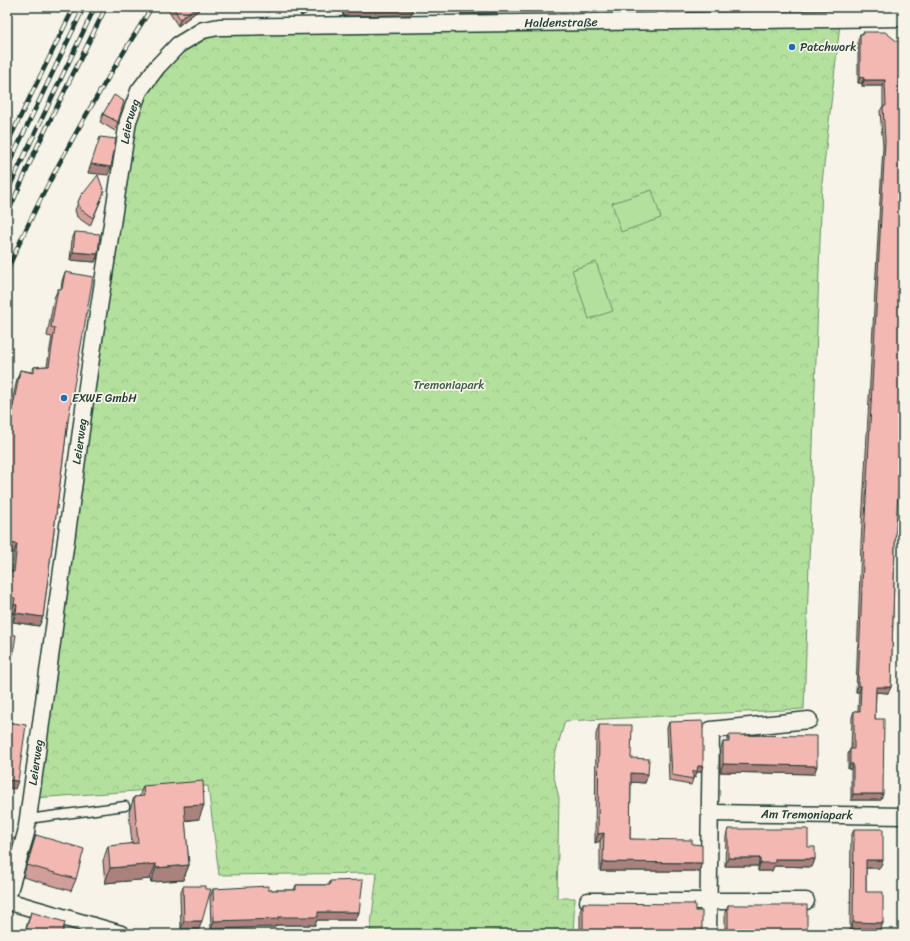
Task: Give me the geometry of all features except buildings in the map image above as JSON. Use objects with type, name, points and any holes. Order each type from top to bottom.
[{"type":"street","name":"Haldenstraße","points":[[219,27],[661,14],[903,18]]},
{"type":"street","name":"Leierweg","points":[[7,898],[26,833],[89,372],[128,121],[139,90],[178,45],[202,30],[219,27]]},
{"type":"street","points":[[708,934],[711,813],[711,730],[809,720]]},
{"type":"street","name":"Am Tremoniapark","points":[[711,813],[903,816]]},
{"type":"street","points":[[7,901],[121,934]]},
{"type":"street","points":[[588,901],[806,901]]},
{"type":"lane","points":[[28,819],[125,806]]},
{"type":"green space","name":"Tremoniapark","points":[[840,24],[822,183],[804,709],[565,721],[554,758],[553,773],[559,798],[557,898],[575,898],[573,934],[370,934],[377,873],[219,875],[208,786],[34,798],[131,121],[160,66],[203,34]]},
{"type":"green space","points":[[652,190],[661,218],[621,232],[612,203]]},
{"type":"green space","points":[[596,262],[613,311],[589,319],[572,270]]},
{"type":"railway","points":[[7,144],[74,7]]},
{"type":"railway","points":[[7,168],[84,7]]},
{"type":"railway","points":[[7,192],[95,7]]},
{"type":"railway","points":[[7,215],[37,147],[106,7]]},
{"type":"railway","points":[[7,271],[22,236],[74,136],[152,7]]},
{"type":"place","name":"Patchwork","points":[[792,47]]},
{"type":"place","name":"EXWE GmbH","points":[[64,398]]}]
